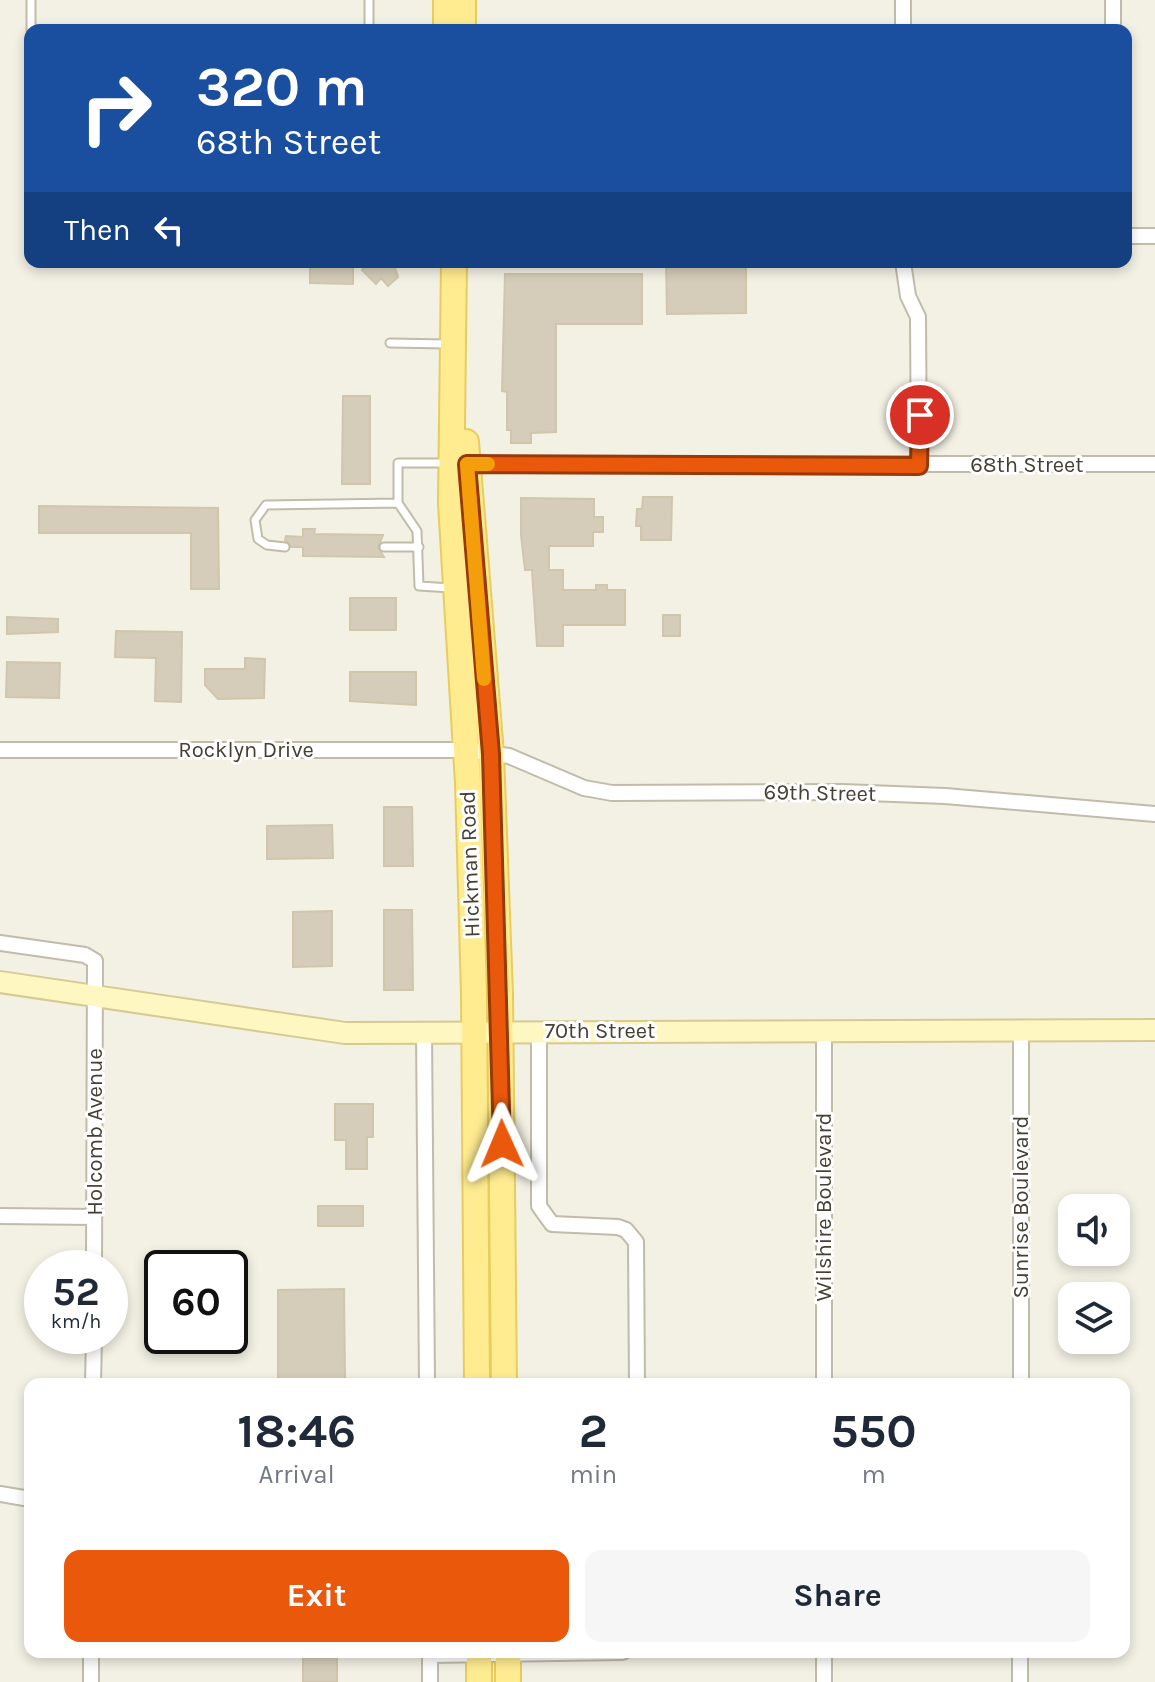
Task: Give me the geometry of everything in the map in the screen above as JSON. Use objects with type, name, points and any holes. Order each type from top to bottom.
[{"type":"main road","points":[[446,0],[446,24]]},
{"type":"main road","points":[[463,0],[463,24]]},
{"type":"main road","name":"Hickman Road","points":[[454,268],[460,464],[491,754],[500,1032],[504,1378]]},
{"type":"main road","name":"Hickman Road","points":[[460,464],[456,587],[466,750],[474,1032],[477,1378]]},
{"type":"main road","points":[[479,1658],[479,1682]]},
{"type":"main road","points":[[508,1658],[508,1682]]},
{"type":"street","points":[[903,0],[903,24]]},
{"type":"street","points":[[1113,0],[1113,24]]},
{"type":"street","points":[[1132,236],[1155,236]]},
{"type":"street","points":[[904,268],[908,296],[918,317],[919,466]]},
{"type":"street","name":"68th Street","points":[[460,464],[1155,464]]},
{"type":"street","name":"Rocklyn Drive","points":[[0,750],[466,750],[491,754]]},
{"type":"street","name":"69th Street","points":[[491,754],[509,756],[584,788],[612,793],[843,792],[945,796],[1155,814]]},
{"type":"street","name":"Holcomb Avenue","points":[[0,943],[85,955],[95,961],[94,1250]]},
{"type":"street","name":"70th Street","points":[[0,982],[300,1029],[345,1033],[1155,1030]]},
{"type":"street","name":"Sunrise Boulevard","points":[[1021,1030],[1021,1378]]},
{"type":"street","name":"Wilshire Boulevard","points":[[824,1031],[824,1378]]},
{"type":"street","points":[[424,1032],[427,1378]]},
{"type":"street","points":[[539,1032],[539,1206],[552,1224],[618,1227],[626,1230],[636,1242],[637,1378]]},
{"type":"street","points":[[0,1216],[94,1217]]},
{"type":"street","points":[[93,1378],[94,1354]]},
{"type":"street","points":[[0,1494],[24,1498]]},
{"type":"street","points":[[91,1658],[91,1682]]},
{"type":"street","points":[[430,1658],[430,1682]]},
{"type":"street","points":[[824,1658],[824,1682]]},
{"type":"street","points":[[1020,1658],[1020,1682]]},
{"type":"lane","points":[[31,0],[31,24]]},
{"type":"lane","points":[[369,0],[369,24]]},
{"type":"lane","points":[[390,343],[454,344]]},
{"type":"lane","points":[[456,587],[419,586],[417,531],[398,503],[398,463],[460,464]]},
{"type":"lane","points":[[285,547],[267,545],[258,539],[255,520],[266,505],[275,502],[398,503]]},
{"type":"lane","points":[[384,547],[419,547]]},
{"type":"building","points":[[310,268],[353,268],[353,284],[310,283]]},
{"type":"building","points":[[395,268],[398,277],[388,286],[381,278],[376,284],[362,270]]},
{"type":"building","points":[[666,268],[746,268],[746,313],[667,314]]},
{"type":"building","points":[[505,274],[642,274],[642,324],[556,324],[556,432],[531,433],[531,443],[511,443],[511,430],[507,430],[507,392],[502,391]]},
{"type":"building","points":[[343,396],[370,396],[370,484],[342,484]]},
{"type":"building","points":[[643,497],[672,497],[671,540],[641,540],[641,526],[636,526],[637,509],[642,509]]},
{"type":"building","points":[[521,498],[594,499],[594,517],[603,517],[603,532],[593,532],[593,546],[549,546],[549,570],[563,570],[563,590],[596,590],[596,585],[607,585],[607,590],[625,590],[625,625],[563,625],[563,646],[537,646],[532,570],[525,570],[521,535]]},
{"type":"building","points":[[39,506],[218,508],[219,589],[191,589],[191,533],[39,533]]},
{"type":"building","points":[[303,529],[315,529],[314,534],[383,535],[378,548],[384,557],[303,556],[303,547],[291,547],[285,540],[286,536],[303,537]]},
{"type":"building","points":[[350,598],[396,598],[396,630],[350,630]]},
{"type":"building","points":[[663,615],[680,615],[680,636],[663,636]]},
{"type":"building","points":[[7,617],[58,619],[58,632],[7,634]]},
{"type":"building","points":[[116,631],[182,632],[181,702],[155,701],[156,658],[115,657]]},
{"type":"building","points":[[245,658],[265,659],[264,698],[218,699],[205,685],[205,669],[245,669]]},
{"type":"building","points":[[7,662],[60,663],[59,698],[6,697]]},
{"type":"building","points":[[350,672],[416,672],[416,705],[350,701]]},
{"type":"building","points":[[384,807],[412,807],[413,866],[384,866]]},
{"type":"building","points":[[332,825],[333,858],[267,859],[267,826]]},
{"type":"building","points":[[384,910],[412,910],[413,990],[384,990]]},
{"type":"building","points":[[332,911],[332,966],[293,967],[293,912]]},
{"type":"building","points":[[335,1104],[373,1104],[373,1137],[367,1137],[367,1169],[346,1169],[346,1140],[335,1140]]},
{"type":"building","points":[[318,1206],[363,1206],[363,1226],[318,1226]]},
{"type":"building","points":[[344,1289],[345,1378],[278,1378],[278,1290]]},
{"type":"building","points":[[303,1658],[337,1658],[337,1682],[303,1682]]},
{"type":"slow traffic","points":[[484,679],[467,464],[488,464]]},
{"type":"route","points":[[502,1144],[491,754],[467,464],[919,466],[920,415]]}]
